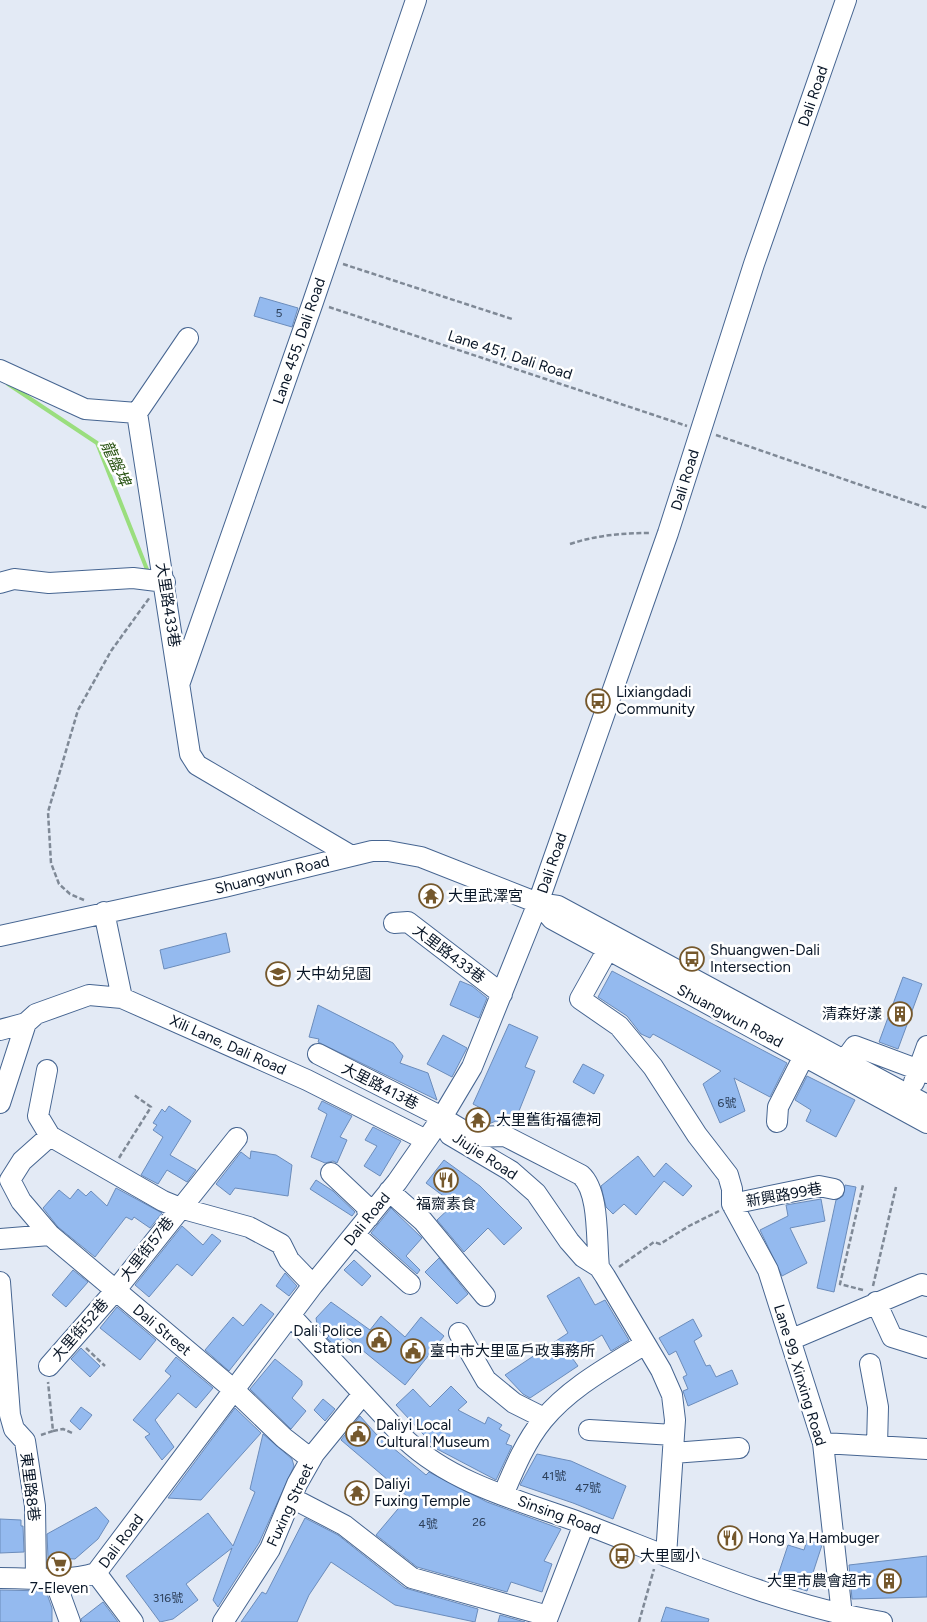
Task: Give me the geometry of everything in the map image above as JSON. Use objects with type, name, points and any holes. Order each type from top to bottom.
[{"type":"street","name":"Lane 455, Dali Road","points":[[180,682],[416,0]]},
{"type":"street","name":"Dali Road","points":[[133,1622],[96,1573],[314,1285],[389,1192],[441,1119],[472,1067],[538,903],[668,533],[754,264],[846,0]]},
{"type":"street","points":[[0,370],[85,408],[137,413],[188,338]]},
{"type":"street","name":"大里路433巷","points":[[137,413],[165,582],[190,754],[197,765],[350,855]]},
{"type":"street","points":[[0,582],[14,579],[49,582],[133,578],[165,582]]},
{"type":"street","name":"Shuangwun Road","points":[[0,936],[224,887],[350,855],[388,851],[421,857],[538,903],[558,906],[844,1061],[906,1102],[927,1123]]},
{"type":"street","name":"Shuangwun Road","points":[[538,903],[552,919],[804,1056],[906,1102],[927,1105]]},
{"type":"street","points":[[104,912],[122,998]]},
{"type":"street","name":"大里路433巷","points":[[394,923],[408,922],[502,994]]},
{"type":"street","points":[[608,949],[580,999],[619,1026],[654,1066],[697,1135],[728,1175],[732,1189],[732,1204]]},
{"type":"street","name":"Xili Lane, Dali Road","points":[[0,1030],[26,1023],[36,1014],[89,995],[122,998],[307,1080],[426,1140]]},
{"type":"street","points":[[0,1103],[26,1023]]},
{"type":"street","points":[[844,1061],[855,1046],[923,1071]]},
{"type":"street","points":[[906,1102],[923,1071],[927,1046]]},
{"type":"street","name":"大里路413巷","points":[[318,1054],[441,1119]]},
{"type":"street","points":[[777,1122],[778,1107],[804,1056]]},
{"type":"street","points":[[47,1070],[38,1116],[50,1136],[111,1173],[180,1208],[249,1227],[282,1244],[288,1260],[314,1285]]},
{"type":"street","name":"Jiujie Road","points":[[441,1119],[474,1137],[504,1136],[556,1161],[586,1179],[592,1194],[602,1272]]},
{"type":"street","name":"Jiujie Road","points":[[441,1119],[450,1135],[511,1171],[531,1188],[583,1257],[602,1272],[645,1344],[672,1395],[674,1444],[662,1554]]},
{"type":"street","name":"Dali Street","points":[[50,1136],[22,1161],[10,1180],[21,1201],[50,1235],[234,1390],[284,1438],[311,1460]]},
{"type":"street","name":"大里街57巷","points":[[115,1291],[237,1138]]},
{"type":"street","points":[[331,1173],[366,1206],[368,1217]]},
{"type":"street","name":"新興路99巷","points":[[732,1204],[818,1186],[834,1189]]},
{"type":"street","points":[[389,1192],[423,1221],[485,1296]]},
{"type":"street","name":"Lane 99, Xinxing Road","points":[[732,1204],[768,1270],[823,1443],[842,1615]]},
{"type":"street","points":[[355,1234],[410,1284]]},
{"type":"street","points":[[0,1239],[50,1235]]},
{"type":"street","name":"東里路8巷","points":[[0,1282],[5,1420],[24,1441],[35,1506],[36,1578]]},
{"type":"street","points":[[790,1340],[876,1302],[924,1285]]},
{"type":"street","name":"大里街52巷","points":[[49,1366],[115,1291]]},
{"type":"street","points":[[876,1302],[892,1337],[927,1348]]},
{"type":"street","name":"Sinsing Road","points":[[291,1316],[406,1440],[428,1458],[451,1472],[503,1495],[771,1594],[842,1615],[882,1622]]},
{"type":"street","points":[[459,1334],[486,1380],[514,1403],[544,1418]]},
{"type":"street","points":[[503,1495],[532,1435],[544,1418],[589,1378],[645,1344]]},
{"type":"street","points":[[870,1364],[878,1408],[877,1446]]},
{"type":"street","name":"Fuxing Street","points":[[223,1622],[270,1549],[311,1460],[364,1394]]},
{"type":"street","points":[[589,1430],[674,1444],[739,1448]]},
{"type":"street","points":[[823,1443],[927,1449]]},
{"type":"street","points":[[292,1498],[344,1525],[412,1578],[547,1619],[584,1524]]},
{"type":"street","points":[[0,1578],[82,1578],[96,1573]]},
{"type":"street","points":[[58,1579],[58,1589],[70,1622]]},
{"type":"path","points":[[328,258],[512,319]]},
{"type":"path","name":"Lane 451, Dali Road","points":[[313,302],[700,430],[927,508]]},
{"type":"path","points":[[570,544],[591,537],[627,533],[668,533]]},
{"type":"path","points":[[104,912],[97,904],[70,894],[59,884],[51,863],[48,812],[78,710],[111,650],[138,611],[165,582]]},
{"type":"path","points":[[111,1173],[136,1127],[151,1107],[134,1095]]},
{"type":"path","points":[[863,1185],[840,1284],[872,1292],[896,1187]]},
{"type":"path","points":[[602,1272],[654,1242],[660,1244],[689,1226],[732,1204]]},
{"type":"path","points":[[74,1337],[104,1366]]},
{"type":"path","name":"大里街52巷","points":[[49,1366],[48,1379],[53,1432]]},
{"type":"path","points":[[24,1441],[63,1429],[72,1433]]},
{"type":"path","points":[[639,1622],[662,1554]]},
{"type":"building","points":[[260,297],[298,308],[292,327],[254,316]]},
{"type":"building","points":[[226,933],[230,952],[164,969],[160,950]]},
{"type":"building","points":[[612,971],[787,1063],[770,1097],[734,1078],[745,1111],[720,1123],[703,1084],[721,1071],[653,1034],[650,1038],[641,1034],[627,1016],[598,997]]},
{"type":"building","name":"清森好漾","points":[[903,977],[922,984],[898,1049],[879,1042]]},
{"type":"building","points":[[460,981],[472,986],[487,998],[479,1018],[450,1005]]},
{"type":"building","points":[[318,1005],[393,1043],[403,1056],[400,1063],[428,1073],[437,1100],[318,1042],[319,1039],[309,1037]]},
{"type":"building","points":[[509,1024],[538,1037],[525,1067],[535,1071],[519,1111],[507,1116],[503,1124],[496,1121],[486,1125],[477,1125],[467,1117],[488,1112],[473,1104]]},
{"type":"building","points":[[443,1035],[467,1048],[452,1077],[427,1064]]},
{"type":"building","points":[[583,1064],[604,1075],[594,1094],[573,1082]]},
{"type":"building","points":[[807,1076],[855,1100],[836,1137],[806,1121],[811,1110],[795,1100]]},
{"type":"building","points":[[322,1101],[352,1116],[340,1137],[347,1140],[337,1163],[333,1161],[325,1163],[311,1157],[327,1114],[318,1109]]},
{"type":"building","points":[[169,1106],[191,1121],[170,1155],[196,1170],[187,1182],[167,1170],[158,1184],[141,1175],[163,1137],[153,1130],[157,1125],[153,1123],[162,1109],[165,1112]]},
{"type":"building","points":[[373,1127],[401,1141],[380,1176],[364,1166],[377,1146],[365,1140]]},
{"type":"building","points":[[251,1151],[276,1155],[292,1165],[288,1196],[235,1188],[230,1195],[216,1184],[241,1152],[250,1159]]},
{"type":"building","points":[[638,1156],[654,1177],[666,1163],[692,1186],[683,1196],[664,1181],[636,1215],[624,1204],[613,1214],[606,1207],[601,1186]]},
{"type":"building","points":[[444,1160],[480,1186],[522,1228],[504,1245],[488,1228],[464,1252],[437,1220],[454,1204],[426,1183]]},
{"type":"building","points":[[316,1180],[333,1191],[355,1212],[352,1216],[310,1189]]},
{"type":"building","points":[[845,1185],[856,1187],[834,1292],[817,1288],[836,1200],[843,1196]]},
{"type":"building","points":[[116,1188],[162,1213],[150,1228],[134,1217],[132,1220],[126,1217],[95,1257],[58,1227],[43,1208],[59,1190],[70,1199],[78,1189],[86,1196],[91,1191],[107,1206]]},
{"type":"building","points":[[821,1199],[825,1221],[790,1228],[807,1263],[782,1276],[760,1230],[788,1216],[786,1205]]},
{"type":"building","points":[[391,1208],[422,1238],[406,1256],[420,1270],[417,1274],[371,1233]]},
{"type":"building","points":[[182,1226],[203,1245],[212,1234],[221,1241],[192,1276],[177,1264],[149,1297],[135,1285]]},
{"type":"building","points":[[439,1258],[468,1294],[457,1304],[425,1272]]},
{"type":"building","points":[[354,1260],[371,1276],[362,1286],[344,1270]]},
{"type":"building","points":[[73,1270],[88,1282],[66,1307],[52,1295]]},
{"type":"building","points":[[285,1273],[297,1286],[289,1296],[276,1286]]},
{"type":"building","points":[[579,1277],[595,1305],[605,1300],[629,1340],[611,1351],[602,1335],[570,1355],[578,1366],[530,1398],[523,1394],[505,1375],[568,1333],[547,1296]]},
{"type":"building","points":[[331,1302],[370,1330],[381,1316],[405,1337],[421,1317],[444,1336],[405,1385],[345,1336],[335,1346],[327,1338],[329,1336],[317,1324],[316,1318]]},
{"type":"building","points":[[261,1304],[274,1314],[229,1371],[205,1350],[233,1317],[243,1326]]},
{"type":"building","points":[[117,1307],[156,1340],[140,1360],[100,1328]]},
{"type":"building","points":[[693,1319],[702,1336],[694,1341],[706,1366],[710,1365],[716,1377],[732,1370],[738,1384],[688,1406],[683,1391],[688,1389],[683,1377],[687,1375],[676,1351],[669,1355],[659,1338]]},
{"type":"building","points":[[81,1348],[100,1366],[90,1377],[71,1359]]},
{"type":"building","points":[[176,1357],[213,1388],[196,1408],[178,1393],[155,1420],[174,1447],[162,1460],[145,1437],[150,1434],[133,1420],[171,1376],[165,1371]]},
{"type":"building","points":[[275,1359],[302,1381],[302,1385],[292,1398],[306,1411],[291,1429],[250,1389]]},
{"type":"building","points":[[451,1386],[467,1402],[458,1410],[485,1424],[488,1417],[502,1425],[499,1429],[510,1435],[506,1444],[512,1446],[496,1480],[437,1449],[396,1405],[413,1389],[430,1407]]},
{"type":"building","points":[[323,1399],[335,1409],[325,1421],[314,1410]]},
{"type":"building","points":[[81,1407],[92,1415],[80,1430],[70,1421]]},
{"type":"building","points":[[235,1408],[261,1433],[201,1500],[168,1498]]},
{"type":"building","points":[[360,1416],[376,1434],[426,1475],[429,1472],[487,1502],[561,1529],[544,1561],[552,1564],[542,1592],[511,1582],[507,1592],[417,1567],[376,1535],[408,1497],[341,1440]]},
{"type":"building","points":[[263,1434],[292,1459],[294,1466],[259,1543],[218,1607],[213,1600],[232,1548],[186,1584],[198,1600],[173,1619],[160,1622],[126,1576],[208,1513],[233,1546],[255,1492],[250,1489]]},
{"type":"building","points":[[537,1454],[571,1461],[626,1486],[613,1519],[520,1485]]},
{"type":"building","points":[[96,1507],[109,1521],[98,1539],[75,1559],[48,1558],[47,1534]]},
{"type":"building","points":[[305,1518],[338,1535],[405,1588],[478,1609],[475,1622],[395,1605],[331,1562],[309,1595],[297,1622],[241,1622],[262,1592],[266,1594]]},
{"type":"building","points":[[0,1519],[21,1520],[24,1552],[0,1553]]},
{"type":"building","points":[[807,1540],[822,1545],[807,1591],[776,1581],[788,1545],[804,1550]]},
{"type":"building","name":"大里市農會超市","points":[[927,1556],[927,1597],[852,1599],[849,1565]]},
{"type":"building","points":[[0,1590],[46,1591],[52,1608],[52,1622],[0,1622]]},
{"type":"building","points":[[103,1602],[118,1622],[82,1622],[81,1619]]},
{"type":"building","points":[[666,1607],[709,1619],[708,1622],[661,1622]]},
{"type":"building","points":[[500,1615],[525,1622],[498,1622]]},
{"type":"waterway","name":"龍盤埤","points":[[8,384],[97,443],[148,572]]},
{"type":"place","name":"Lixiangdadi Community","points":[[598,701]]},
{"type":"place","name":"大里武澤宮","points":[[431,896]]},
{"type":"place","name":"Shuangwen-Dali Intersection","points":[[692,959]]},
{"type":"place","name":"大中幼兒園","points":[[278,974]]},
{"type":"place","name":"清森好漾","points":[[900,1014]]},
{"type":"place","name":"大里舊街福德祠","points":[[478,1120]]},
{"type":"place","name":"福齋素食","points":[[446,1180]]},
{"type":"place","name":"Dali Police Station","points":[[379,1340]]},
{"type":"place","name":"臺中市大里區戶政事務所","points":[[413,1351]]},
{"type":"place","name":"Daliyi Local Cultural Museum","points":[[358,1434]]},
{"type":"place","name":"Daliyi Fuxing Temple","points":[[357,1493]]},
{"type":"place","name":"Hong Ya Hambuger","points":[[730,1538]]},
{"type":"place","name":"大里國小","points":[[622,1556]]},
{"type":"place","name":"7-Eleven","points":[[59,1564]]},
{"type":"place","name":"大里市農會超市","points":[[889,1581]]}]
